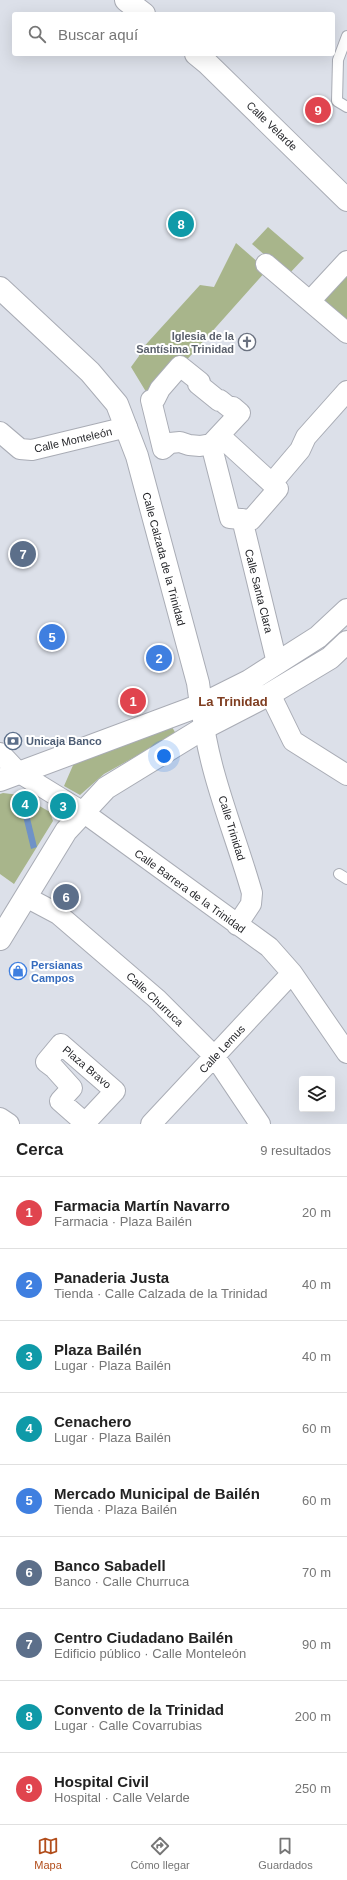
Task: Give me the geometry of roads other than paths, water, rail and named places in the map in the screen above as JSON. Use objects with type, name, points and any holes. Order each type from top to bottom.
[{"type":"main road","points":[[126,0],[141,12]]},
{"type":"main road","name":"Calle Velarde","points":[[198,56],[347,200]]},
{"type":"main road","name":"Calle Calzada de la Trinidad","points":[[0,288],[90,372],[117,404],[137,456],[198,683],[201,705]]},
{"type":"main road","points":[[9,776],[201,705],[249,680],[318,637],[347,610]]},
{"type":"main road","points":[[0,939],[66,831],[106,788],[204,728],[270,694],[330,658],[347,642]]},
{"type":"street","points":[[310,302],[347,261]]},
{"type":"street","points":[[266,264],[347,333]]},
{"type":"street","points":[[215,440],[230,518],[251,520],[278,489],[220,438],[215,440],[200,446],[180,442],[170,444],[163,448],[151,400],[155,399],[160,389],[180,366],[200,382],[198,384],[219,401],[220,400],[230,408],[233,407],[240,413],[215,440]]},
{"type":"street","points":[[272,483],[300,450],[306,437],[347,391]]},
{"type":"street","name":"Calle Monteleón","points":[[0,432],[20,449],[32,450],[127,427]]},
{"type":"street","name":"Calle Santa Clara","points":[[242,519],[277,663]]},
{"type":"street","points":[[270,694],[293,741],[347,775]]},
{"type":"street","name":"Calle Calzada de la Trinidad","points":[[201,705],[204,728]]},
{"type":"street","name":"Calle Trinidad","points":[[204,728],[217,780],[252,893],[251,904],[237,925]]},
{"type":"street","name":"Calle Barrera de la Trinidad","points":[[0,753],[9,776],[83,812],[269,947],[292,973]]},
{"type":"street","name":"Calle Churruca","points":[[26,897],[64,919],[157,999],[215,1057],[260,1124]]},
{"type":"street","points":[[292,973],[347,1053]]},
{"type":"street","name":"Calle Lemus","points":[[151,1124],[292,973]]},
{"type":"street","points":[[0,1118],[9,1124]]},
{"type":"lane","points":[[347,36],[338,60],[337,101],[347,107]]},
{"type":"water","points":[[29,814],[37,847],[31,849],[23,816]]},
{"type":"place","name":"Hospital Civil","points":[[318,110]]},
{"type":"place","name":"Convento de la Trinidad","points":[[181,224]]},
{"type":"place","name":"Iglesia de la Santísima Trinidad","points":[[247,342]]},
{"type":"place","name":"Centro Ciudadano Bailén","points":[[23,554]]},
{"type":"place","name":"Mercado Municipal de Bailén","points":[[52,637]]},
{"type":"place","name":"Panaderia Justa","points":[[159,658]]},
{"type":"place","name":"Farmacia Martín Navarro","points":[[133,701]]},
{"type":"place","name":"Unicaja Banco","points":[[13,741]]},
{"type":"place","name":"Cenachero","points":[[25,804]]},
{"type":"place","name":"Plaza Bailén","points":[[63,806]]},
{"type":"place","name":"Banco Sabadell","points":[[66,897]]},
{"type":"place","name":"Persianas Campos","points":[[18,971]]},
{"type":"district","name":"La Trinidad","points":[[233,701]]}]
